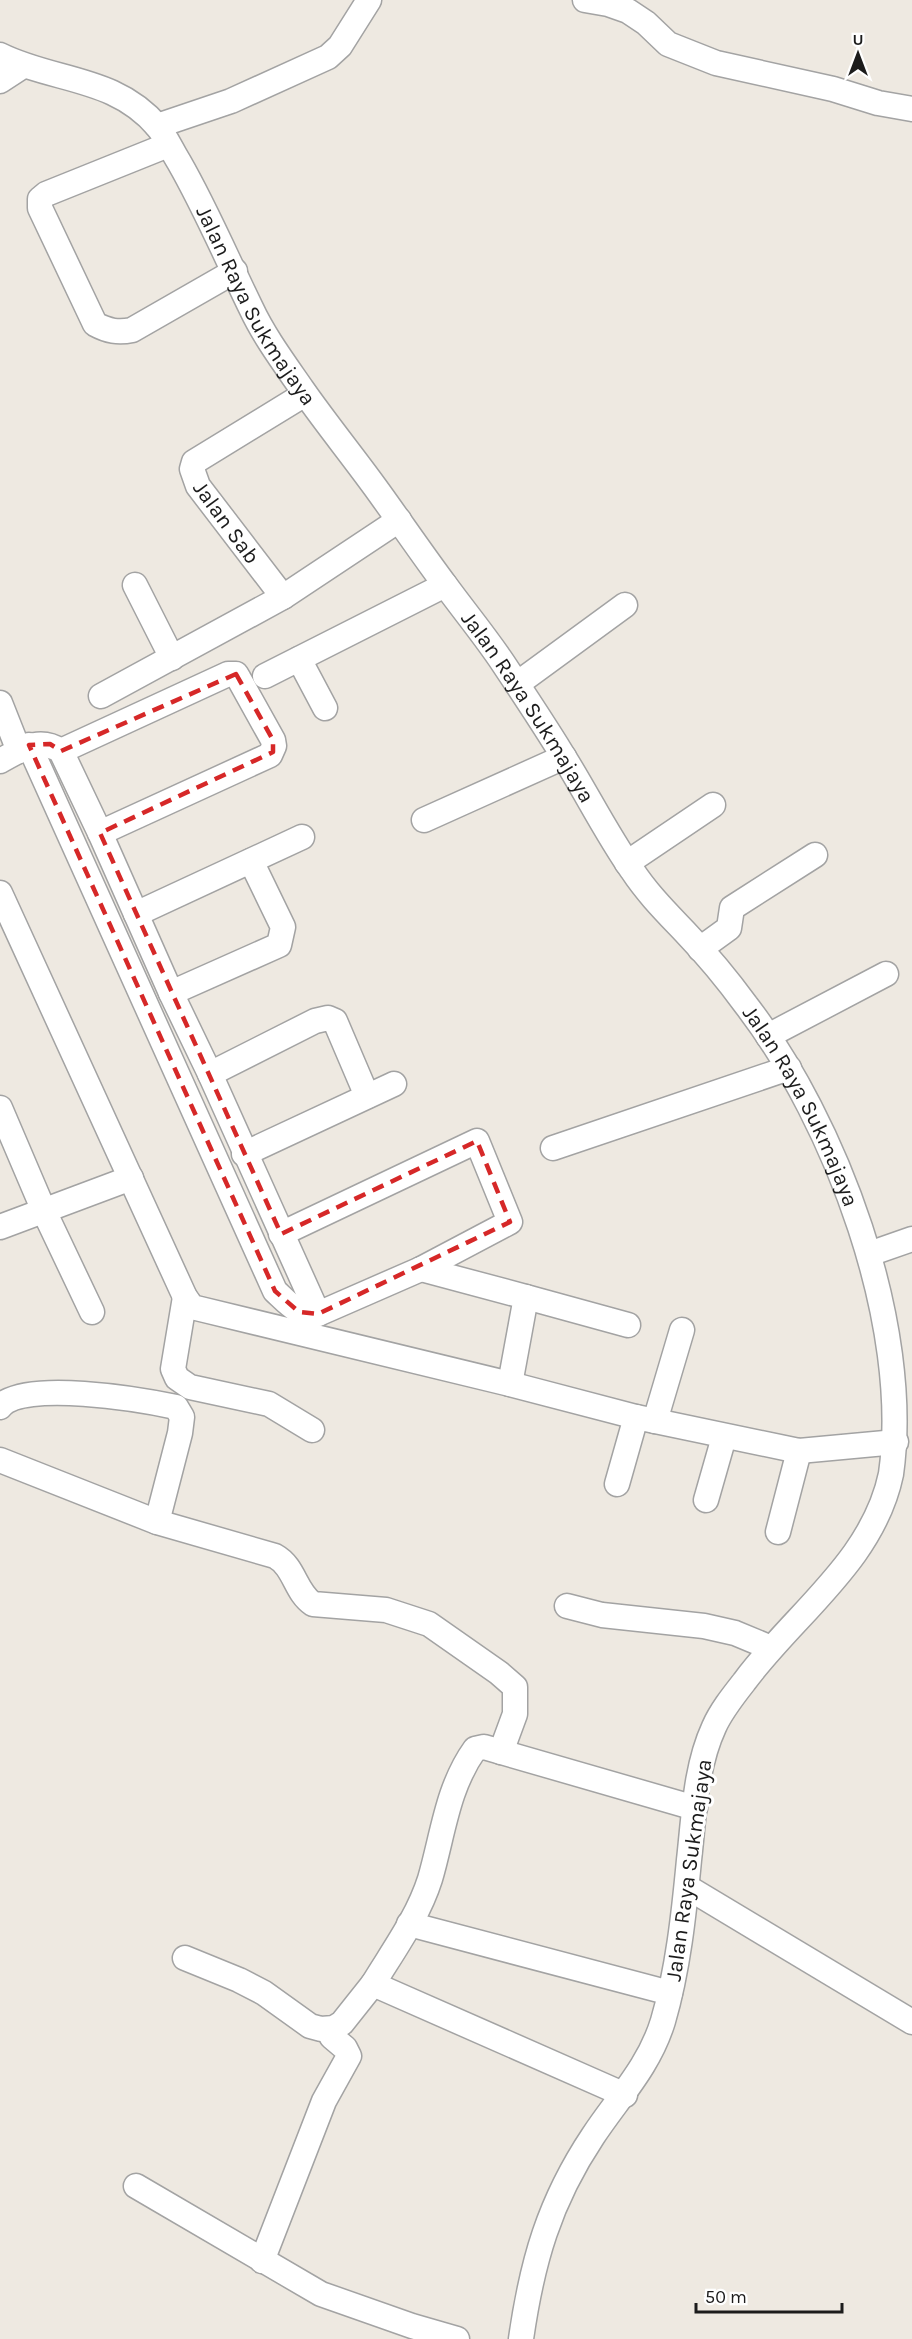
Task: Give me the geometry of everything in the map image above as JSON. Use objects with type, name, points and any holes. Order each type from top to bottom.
[{"type":"street","points":[[235,271],[132,330],[110,331],[95,324],[38,203],[46,194],[231,101],[328,57],[340,46],[369,0]]},
{"type":"street","points":[[585,0],[608,4],[628,11],[646,23],[668,44],[716,63],[833,89],[878,103],[912,109]]},
{"type":"street","name":"Jalan Raya Sukmajaya","points":[[0,55],[23,66],[103,87],[124,98],[163,136],[191,184],[235,271],[253,314],[305,394],[499,656],[647,892],[723,975],[789,1068],[837,1164],[872,1252],[884,1296],[893,1344],[897,1391],[896,1442],[890,1480],[881,1506],[859,1547],[819,1598],[771,1648],[729,1702],[714,1726],[704,1756],[694,1808],[687,1887],[670,1994],[655,2044],[625,2095],[595,2133],[566,2181],[543,2233],[527,2295],[521,2339]]},
{"type":"street","points":[[0,81],[23,66]]},
{"type":"street","name":"Jalan Sab","points":[[283,597],[198,486],[192,469],[194,462],[305,394]]},
{"type":"street","points":[[101,696],[283,597],[399,520]]},
{"type":"street","points":[[135,585],[172,657]]},
{"type":"street","points":[[266,676],[445,585]]},
{"type":"street","points":[[517,684],[625,605]]},
{"type":"street","points":[[299,659],[325,708]]},
{"type":"street","points":[[61,752],[228,674],[236,674],[273,740],[274,746],[270,755],[100,833]]},
{"type":"street","points":[[0,703],[16,753],[275,1291],[299,1312],[306,1315],[318,1314],[421,1269],[510,1222],[477,1141],[281,1234]]},
{"type":"street","points":[[16,753],[50,744],[61,752],[318,1314]]},
{"type":"street","points":[[424,820],[564,757]]},
{"type":"street","points":[[627,863],[713,805]]},
{"type":"street","points":[[136,914],[302,837]]},
{"type":"street","points":[[700,949],[729,928],[732,908],[815,855]]},
{"type":"street","points":[[171,993],[279,945],[283,927],[251,861]]},
{"type":"street","points":[[0,893],[185,1298],[192,1307],[724,1437],[799,1451],[896,1442]]},
{"type":"street","points":[[768,1036],[886,974]]},
{"type":"street","points":[[210,1074],[315,1021],[328,1018],[335,1021],[367,1096]]},
{"type":"street","points":[[553,1148],[789,1068]]},
{"type":"street","points":[[244,1154],[394,1084]]},
{"type":"street","points":[[3,1122],[92,1312]]},
{"type":"street","points":[[0,1227],[131,1178]]},
{"type":"street","points":[[872,1252],[912,1239]]},
{"type":"street","points":[[421,1269],[628,1325]]},
{"type":"street","points":[[185,1298],[173,1369],[177,1378],[190,1387],[269,1404],[312,1430]]},
{"type":"street","points":[[510,1384],[526,1298]]},
{"type":"street","points":[[617,1484],[682,1330]]},
{"type":"street","points":[[0,1406],[32,1394],[87,1393],[176,1407],[182,1417],[180,1433],[157,1522]]},
{"type":"street","points":[[706,1500],[724,1437]]},
{"type":"street","points":[[778,1532],[799,1451]]},
{"type":"street","points":[[0,1460],[157,1522],[275,1556],[287,1564],[305,1598],[313,1604],[386,1610],[429,1624],[499,1673],[515,1687],[515,1714],[501,1752]]},
{"type":"street","points":[[567,1606],[603,1615],[704,1626],[735,1633],[771,1648]]},
{"type":"street","points":[[185,1958],[217,1970],[264,1993],[310,2026],[321,2029],[334,2028],[342,2023],[373,1984],[410,1924],[429,1881],[446,1810],[466,1760],[475,1749],[484,1747],[694,1808]]},
{"type":"street","points":[[687,1887],[912,2022]]},
{"type":"street","points":[[410,1924],[670,1994]]},
{"type":"street","points":[[373,1984],[625,2095]]},
{"type":"street","points":[[262,2261],[324,2101],[348,2056],[345,2048],[332,2037],[334,2028]]},
{"type":"street","points":[[136,2186],[321,2294],[412,2326],[458,2339]]},
{"type":"highlighted area","points":[[236,674],[273,740],[273,752],[100,833],[281,1234],[477,1141],[510,1222],[318,1314],[299,1312],[275,1291],[29,745],[50,744],[61,751]]}]
